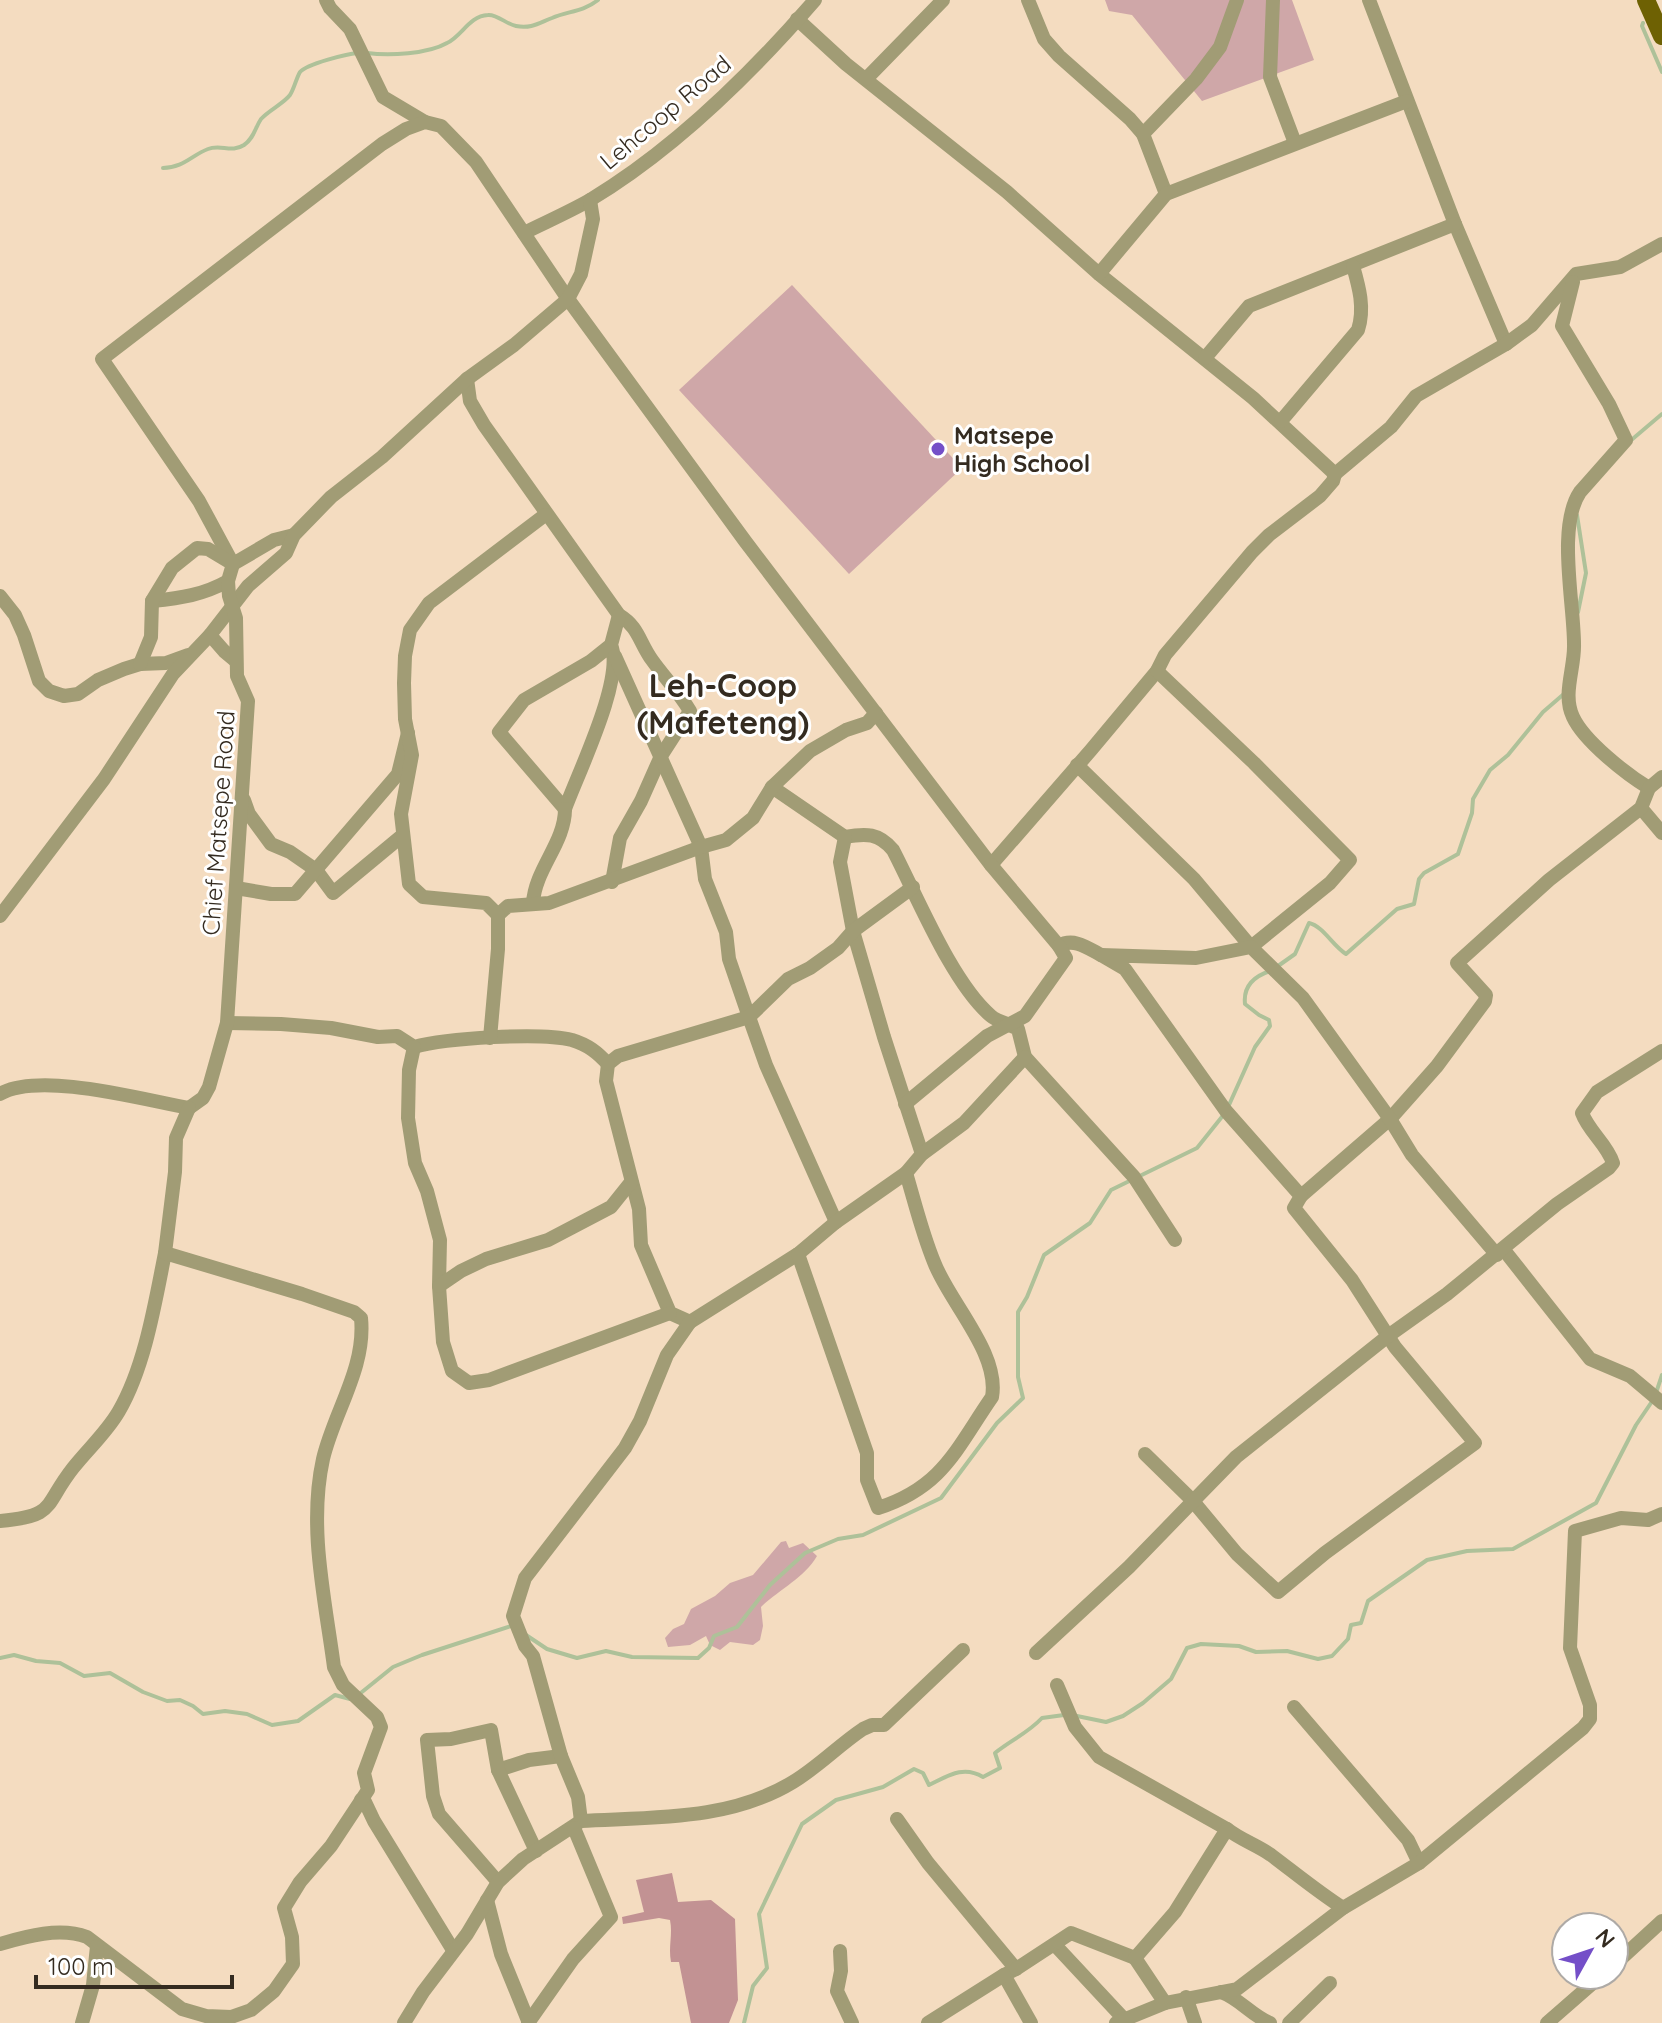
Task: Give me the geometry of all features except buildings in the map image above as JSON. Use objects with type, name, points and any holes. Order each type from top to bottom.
[{"type":"main road","points":[[1646,0],[1662,36]]},
{"type":"street","points":[[326,0],[350,29],[383,97],[425,122],[441,126],[476,162],[568,299],[745,541],[991,865],[1066,958],[1025,1016],[987,1036],[905,1104]]},
{"type":"street","name":"Lehcoop Road","points":[[524,233],[590,200],[645,162],[713,106],[815,0]]},
{"type":"street","points":[[866,79],[943,0]]},
{"type":"street","points":[[1028,0],[1044,39],[1143,134],[1166,194]]},
{"type":"street","points":[[1143,134],[1196,79],[1220,47],[1237,0]]},
{"type":"street","points":[[1273,0],[1270,77],[1295,143]]},
{"type":"street","points":[[1369,0],[1485,300],[1506,344]]},
{"type":"street","points":[[797,19],[866,79],[1007,192],[1099,274],[1281,421],[1335,474]]},
{"type":"street","points":[[1099,274],[1166,194],[1407,101]]},
{"type":"street","points":[[233,564],[199,501],[102,359],[382,144],[406,129],[425,122]]},
{"type":"street","points":[[0,916],[104,779],[173,674],[210,635],[248,586],[286,553],[294,535],[331,497],[382,457],[467,379],[514,345],[568,299],[581,274],[593,219],[590,200]]},
{"type":"street","points":[[1205,358],[1249,306],[1455,224]]},
{"type":"street","points":[[991,865],[1157,671],[1165,655],[1252,552],[1320,496],[1335,474],[1391,427],[1416,396],[1506,344],[1532,325],[1576,274],[1620,267],[1662,244]]},
{"type":"street","points":[[1281,421],[1358,330],[1362,320],[1361,295],[1353,266]]},
{"type":"street","points":[[1576,274],[1565,305],[1562,326],[1609,404],[1626,440],[1575,500],[1569,540],[1569,590],[1575,645],[1569,709],[1581,730],[1592,741],[1649,788]]},
{"type":"street","points":[[467,379],[470,401],[477,415],[545,515],[619,615],[632,623],[650,658],[679,692],[690,711],[661,756],[620,838],[612,882]]},
{"type":"street","points":[[490,1038],[498,915],[486,903],[423,897],[409,884],[401,814],[412,755],[405,719],[405,656],[416,617],[447,588],[545,515]]},
{"type":"street","points":[[152,601],[208,592],[228,581],[233,564],[274,540],[294,535]]},
{"type":"street","points":[[140,664],[151,637],[152,601],[172,568],[197,548],[208,549],[233,564]]},
{"type":"street","name":"Chief Matsepe Road","points":[[0,1521],[39,1514],[52,1503],[72,1470],[120,1409],[151,1321],[165,1253],[176,1138],[189,1108],[203,1098],[209,1087],[227,1023],[248,701],[237,676],[236,618],[228,581]]},
{"type":"street","points":[[0,596],[15,615],[39,681],[49,691],[64,696],[78,694],[98,680],[140,664],[166,663],[192,654]]},
{"type":"street","points":[[533,903],[541,874],[565,824],[565,809],[605,707],[619,615]]},
{"type":"street","points":[[210,635],[236,661]]},
{"type":"street","points":[[613,651],[701,847],[705,879],[726,932],[729,959],[766,1065],[836,1222]]},
{"type":"street","points":[[565,809],[499,732],[524,700],[613,651]]},
{"type":"street","points":[[1101,955],[1196,958],[1251,947],[1330,883],[1350,860],[1157,671]]},
{"type":"street","points":[[498,915],[508,906],[549,903],[726,840],[753,818],[772,787],[810,751],[846,730],[867,723],[876,713]]},
{"type":"street","points":[[236,888],[271,894],[295,894],[398,774],[408,732]]},
{"type":"street","points":[[1077,765],[1194,879],[1251,947],[1303,998],[1390,1119],[1412,1155],[1500,1252],[1590,1359],[1630,1376],[1662,1403]]},
{"type":"street","points":[[1145,1454],[1192,1500],[1237,1554],[1278,1592],[1325,1553],[1475,1443],[1388,1336],[1352,1280],[1294,1208],[1301,1196],[1390,1119],[1437,1066],[1485,1001],[1486,995],[1457,963],[1549,880],[1641,808],[1649,788],[1662,777]]},
{"type":"street","points":[[772,787],[845,837],[863,833],[883,837],[913,887],[948,960],[969,990],[992,1017],[1018,1029],[1025,1057],[1134,1177],[1175,1240]]},
{"type":"street","points":[[242,791],[249,814],[271,844],[290,852],[316,870],[333,893],[403,835]]},
{"type":"street","points":[[1641,808],[1662,833]]},
{"type":"street","points":[[845,837],[840,862],[853,931],[922,1154]]},
{"type":"street","points":[[690,1322],[670,1313],[641,1245],[639,1209],[606,1081],[608,1064],[618,1056],[749,1017],[788,979],[838,948],[853,931],[913,887]]},
{"type":"street","points":[[1059,946],[1066,942],[1083,945],[1125,969],[1226,1111],[1301,1196]]},
{"type":"street","points":[[227,1023],[281,1024],[331,1028],[378,1037],[397,1036],[414,1047]]},
{"type":"street","points":[[414,1047],[430,1042],[490,1038],[570,1040],[595,1049],[608,1064]]},
{"type":"street","points":[[414,1047],[409,1070],[408,1118],[415,1163],[427,1191],[440,1240],[443,1342],[452,1371],[469,1383],[489,1380],[670,1313]]},
{"type":"street","points":[[1036,1653],[1129,1567],[1236,1457],[1500,1252],[1557,1204],[1609,1168],[1613,1163],[1610,1155],[1582,1113],[1597,1092],[1662,1051]]},
{"type":"street","points":[[529,2023],[573,1959],[611,1917],[578,1824],[578,1797],[561,1756],[533,1656],[525,1646],[513,1616],[525,1578],[625,1448],[640,1421],[667,1355],[690,1322],[798,1254],[836,1222],[906,1173],[922,1154],[964,1123],[1025,1057]]},
{"type":"street","points":[[0,1094],[26,1085],[95,1090],[136,1095],[189,1108]]},
{"type":"street","points":[[798,1254],[867,1453],[867,1480],[878,1508],[901,1500],[938,1475],[992,1397],[994,1386],[979,1343],[934,1264],[906,1173]]},
{"type":"street","points":[[439,1286],[486,1259],[548,1240],[611,1207],[631,1182]]},
{"type":"street","points":[[165,1253],[354,1312],[361,1318],[363,1336],[324,1457],[317,1531],[334,1667],[343,1685],[377,1717],[381,1727],[364,1773],[368,1790],[284,1908],[292,1937],[293,1964],[274,1991],[251,2010],[231,2017]]},
{"type":"street","points":[[1055,1945],[1120,2021],[1186,1997],[1237,1989],[1343,1908],[1419,1863],[1590,1719],[1590,1705],[1570,1648],[1575,1531],[1621,1518],[1648,1520],[1662,1514]]},
{"type":"street","points":[[404,2023],[467,1934],[498,1882],[554,1837],[578,1824],[701,1814],[723,1810],[771,1793],[794,1782],[863,1729],[884,1725],[963,1650]]},
{"type":"street","points":[[1057,1685],[1075,1727],[1099,1757],[1269,1853],[1343,1908]]},
{"type":"street","points":[[1294,1707],[1408,1840],[1419,1863]]},
{"type":"street","points":[[498,1882],[439,1814],[433,1796],[427,1740],[451,1739],[491,1730],[498,1770],[536,1851]]},
{"type":"street","points":[[498,1770],[529,1760],[561,1756]]},
{"type":"street","points":[[361,1800],[453,1950]]},
{"type":"street","points":[[897,1819],[1010,1972],[1031,2023]]},
{"type":"street","points":[[1135,1958],[1175,1912],[1227,1829]]},
{"type":"street","points":[[487,1900],[501,1954],[529,2023]]},
{"type":"street","points":[[1630,1950],[1662,1921]]},
{"type":"street","points":[[0,1944],[71,1931],[87,1937],[188,2019],[231,2017],[245,2023]]},
{"type":"street","points":[[928,2023],[1071,1933],[1135,1958],[1165,2003]]},
{"type":"street","points":[[82,2023],[93,1985],[97,1946]]},
{"type":"street","points":[[840,1951],[841,1971],[837,1991],[852,2023]]},
{"type":"street","points":[[1289,2023],[1330,1983]]},
{"type":"street","points":[[1547,2023],[1584,1991]]},
{"type":"street","points":[[1221,1992],[1235,1998],[1253,2014],[1270,2023]]},
{"type":"street","points":[[1186,1997],[1195,2023]]},
{"type":"shaded area","points":[[1105,0],[1292,0],[1314,60],[1202,101],[1132,15],[1109,11]]},
{"type":"shaded area","points":[[792,285],[962,468],[849,574],[679,390]]},
{"type":"shaded area","points":[[786,1541],[789,1548],[803,1543],[817,1556],[799,1577],[761,1607],[763,1626],[760,1640],[753,1645],[730,1642],[720,1650],[710,1645],[706,1636],[690,1645],[668,1647],[665,1638],[673,1629],[684,1624],[691,1609],[715,1596],[730,1583],[753,1575],[781,1542]]},
{"type":"shaded area","points":[[672,1873],[678,1902],[711,1900],[735,1919],[738,2000],[729,2023],[691,2023],[679,1962],[671,1962],[670,1920],[659,1918],[623,1924],[622,1917],[644,1912],[636,1880]]},
{"type":"waterway","points":[[367,53],[397,54],[430,50],[452,40],[481,16],[491,15],[516,26],[531,26],[598,0]]},
{"type":"waterway","points":[[1643,23],[1662,72]]},
{"type":"waterway","points":[[163,168],[176,166],[212,148],[244,145],[261,119],[290,95],[300,72],[336,57],[358,53]]},
{"type":"waterway","points":[[1629,442],[1662,414]]},
{"type":"waterway","points":[[1577,515],[1586,573],[1578,612]]},
{"type":"waterway","points":[[1278,966],[1295,954],[1309,923],[1319,928],[1346,954],[1397,909],[1414,904],[1419,879],[1424,873],[1458,854],[1472,813],[1473,799],[1490,770],[1508,755],[1543,712],[1565,693]]},
{"type":"waterway","points":[[1229,1105],[1255,1047],[1270,1026],[1269,1020],[1245,1004],[1246,992],[1255,979],[1270,971]]},
{"type":"waterway","points":[[526,1635],[547,1649],[577,1658],[606,1651],[632,1657],[698,1658],[709,1648],[714,1636],[737,1627],[770,1585],[805,1553],[838,1539],[863,1535],[941,1498],[997,1423],[1023,1398],[1018,1377],[1018,1312],[1044,1255],[1090,1223],[1111,1190],[1197,1148],[1225,1113]]},
{"type":"waterway","points":[[1656,1393],[1662,1375]]},
{"type":"waterway","points":[[1077,1716],[1106,1722],[1123,1716],[1171,1679],[1187,1648],[1201,1644],[1239,1646],[1256,1652],[1287,1651],[1318,1659],[1332,1656],[1348,1639],[1351,1625],[1361,1623],[1368,1601],[1427,1560],[1467,1551],[1513,1549],[1596,1503],[1636,1425],[1653,1400]]},
{"type":"waterway","points":[[357,1696],[393,1667],[511,1626],[515,1628]]},
{"type":"waterway","points":[[0,1658],[14,1655],[60,1663],[84,1676],[110,1673],[143,1692],[167,1701],[180,1700],[203,1714],[225,1711],[247,1714],[272,1725],[298,1721],[335,1695],[350,1699]]},
{"type":"waterway","points":[[744,2023],[753,1986],[767,1968],[759,1914],[802,1824],[836,1800],[883,1787],[914,1769],[923,1773],[929,1785],[962,1772],[983,1777],[1000,1768],[995,1753],[1042,1718],[1064,1715]]},
{"type":"place","name":"Matsepe High School","points":[[938,449]]},
{"type":"district","name":"Leh-Coop (Mafeteng)","points":[[723,704]]}]
